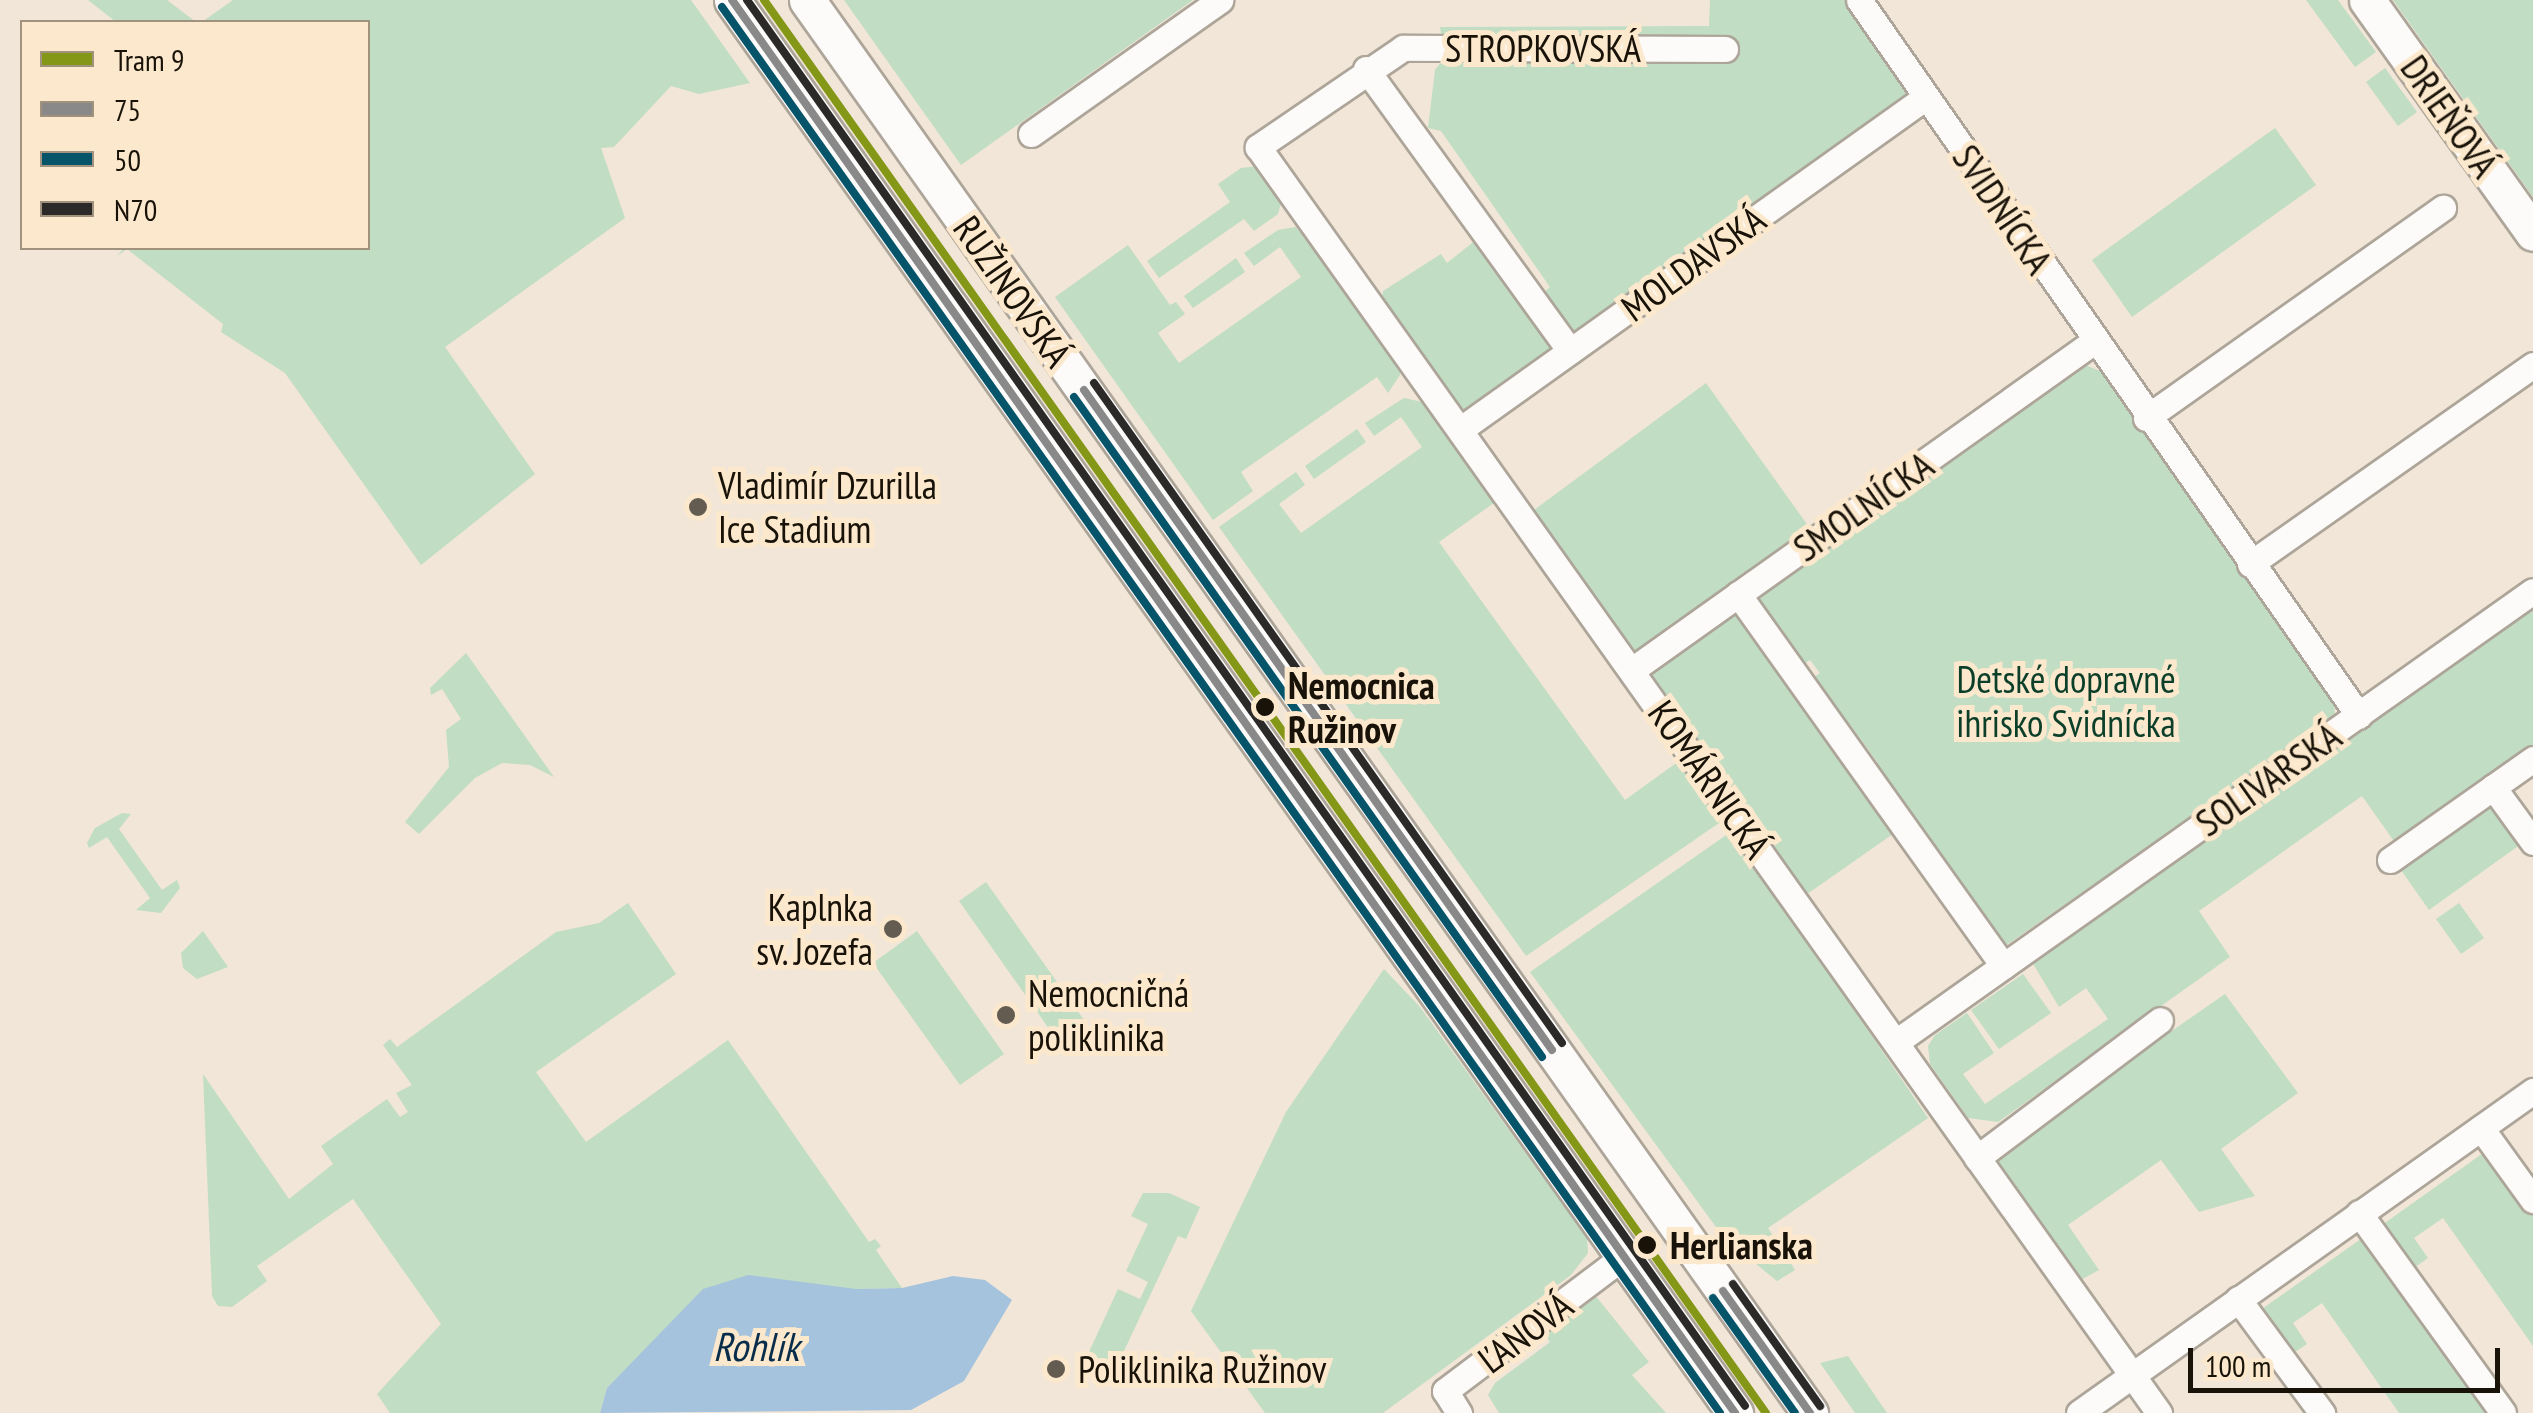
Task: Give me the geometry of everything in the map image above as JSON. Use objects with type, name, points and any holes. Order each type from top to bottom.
[{"type":"street","name":"RUŽINOVSKÁ","points":[[732,0],[1736,1413]]},
{"type":"street","name":"RUŽINOVSKÁ","points":[[807,0],[1810,1413]]},
{"type":"street","points":[[1031,134],[1220,0]]},
{"type":"street","name":"SVIDNÍCKA","points":[[1859,0],[2353,719]]},
{"type":"street","name":"DRIEŇOVÁ","points":[[2368,0],[2533,233]]},
{"type":"street","name":"STROPKOVSKÁ","points":[[1258,147],[1366,69],[1404,48],[1725,49]]},
{"type":"street","points":[[1366,69],[1570,351]]},
{"type":"street","name":"MOLDAVSKÁ","points":[[1461,430],[1926,96]]},
{"type":"street","name":"KOMÁRNICKÁ","points":[[1258,147],[2159,1413]]},
{"type":"street","points":[[2146,418],[2443,208]]},
{"type":"street","name":"SMOLNÍCKA","points":[[1632,670],[2093,342]]},
{"type":"street","points":[[2250,564],[2533,364]]},
{"type":"street","name":"SOLIVARSKÁ","points":[[1896,1042],[2533,592]]},
{"type":"street","points":[[1738,594],[2003,966]]},
{"type":"street","points":[[2390,860],[2533,759]]},
{"type":"street","points":[[2494,787],[2533,842]]},
{"type":"street","points":[[1977,1158],[2160,1020]]},
{"type":"street","points":[[2079,1413],[2533,1091]]},
{"type":"street","points":[[2481,1128],[2533,1200]]},
{"type":"street","points":[[2359,1214],[2503,1413]]},
{"type":"street","name":"ĽANOVÁ","points":[[1459,1413],[1446,1391],[1624,1256]]},
{"type":"street","points":[[2238,1299],[2322,1413]]},
{"type":"green space","points":[[88,0],[167,0],[193,20],[113,20]]},
{"type":"green space","points":[[233,0],[691,0],[750,83],[699,94],[671,86],[614,147],[601,148],[625,218],[445,347],[535,474],[421,565],[285,373],[221,332],[223,324],[128,250],[370,250],[370,20],[205,20]]},
{"type":"green space","points":[[844,0],[1193,0],[961,165]]},
{"type":"green space","points":[[1710,0],[1845,0],[1914,100],[1572,346],[1538,297],[1550,287],[1441,131],[1428,128],[1435,70],[1445,57],[1440,27],[1709,26]]},
{"type":"green space","points":[[2306,0],[2338,0],[2376,52],[2355,67]]},
{"type":"green space","points":[[2393,0],[2533,0],[2533,197]]},
{"type":"green space","points":[[2385,68],[2417,112],[2398,126],[2366,82]]},
{"type":"green space","points":[[2275,128],[2316,185],[2132,317],[2092,260]]},
{"type":"green space","points":[[1259,166],[1283,196],[1278,214],[1254,231],[1244,219],[1159,278],[1147,261],[1230,202],[1218,184],[1241,168]]},
{"type":"green space","points":[[1296,227],[1400,364],[1400,375],[1388,393],[1377,377],[1241,472],[1253,491],[1213,520],[1055,297],[1128,245],[1170,305],[1176,302],[1185,314],[1158,333],[1179,363],[1301,277],[1280,247],[1254,266],[1244,253],[1278,230]]},
{"type":"green space","points":[[1481,236],[1564,349],[1461,423],[1380,307],[1383,291],[1441,254],[1447,263]]},
{"type":"green space","points":[[1236,258],[1245,272],[1193,308],[1184,296]]},
{"type":"green space","name":"Detské dopravné ihrisko Svidnícka","points":[[2080,363],[2105,373],[2334,694],[2335,718],[2005,946],[1974,918],[1982,912],[1952,869],[1943,874],[1869,770],[1878,763],[1848,722],[1839,727],[1807,682],[1820,673],[1810,660],[1798,668],[1755,608],[1756,595]]},
{"type":"green space","points":[[1706,383],[1814,534],[1636,657],[1534,510]]},
{"type":"green space","points":[[1404,398],[1427,403],[1498,500],[1439,542],[1625,800],[1679,761],[1719,823],[1526,956],[1219,527],[1296,472],[1305,485],[1279,504],[1301,533],[1422,447],[1401,417],[1374,436],[1365,423]]},
{"type":"green space","points":[[1357,429],[1366,442],[1314,479],[1305,466]]},
{"type":"green space","points":[[1738,600],[1900,829],[1803,897],[1642,669]]},
{"type":"green space","points":[[2533,607],[2533,746],[2396,844],[2362,796],[2199,911],[2230,957],[1998,1122],[1968,1118],[1930,1064],[1928,1046],[1935,1035],[1967,1013],[1994,1053],[1963,1074],[1985,1104],[2108,1019],[2086,988],[2059,1007],[2032,962]]},
{"type":"green space","points":[[466,653],[554,777],[530,765],[502,763],[475,778],[419,834],[405,822],[449,767],[446,730],[461,719],[442,689],[431,695],[430,688]]},
{"type":"green space","points":[[2493,804],[2521,844],[2429,910],[2401,870]]},
{"type":"green space","points":[[122,813],[131,814],[119,829],[162,890],[177,880],[180,888],[161,913],[136,910],[150,898],[107,837],[89,848],[87,843],[95,828]]},
{"type":"green space","points":[[1732,831],[1928,1118],[1768,1228],[1795,1270],[1777,1281],[1724,1238],[1530,972]]},
{"type":"green space","points":[[986,882],[1084,1020],[1057,1040],[959,901]]},
{"type":"green space","points":[[628,903],[676,974],[536,1072],[586,1142],[728,1040],[869,1242],[875,1239],[881,1246],[876,1250],[902,1288],[856,1289],[655,1340],[607,1388],[600,1413],[390,1413],[377,1394],[441,1324],[353,1199],[257,1266],[267,1281],[232,1307],[218,1306],[212,1296],[203,1074],[289,1199],[333,1164],[321,1146],[387,1099],[400,1117],[408,1112],[396,1093],[412,1085],[383,1045],[390,1039],[397,1047],[556,932],[599,923]]},
{"type":"green space","points":[[2459,903],[2484,938],[2461,954],[2436,919]]},
{"type":"green space","points":[[203,931],[228,967],[197,979],[183,968],[181,953]]},
{"type":"green space","points":[[917,931],[1004,1054],[960,1085],[873,963]]},
{"type":"green space","points":[[1384,969],[1420,1007],[1587,1238],[1588,1253],[1571,1275],[1383,1413],[1265,1413],[1191,1311],[1286,1112]]},
{"type":"green space","points":[[2023,974],[2051,1013],[1999,1049],[1971,1010]]},
{"type":"green space","points":[[2225,994],[2298,1093],[2221,1149],[2255,1196],[2199,1212],[2161,1160],[2068,1225],[2099,1270],[2077,1282],[1989,1158]]},
{"type":"green space","points":[[2486,1151],[2533,1208],[2533,1346],[2443,1218],[2414,1238],[2428,1258],[2411,1270],[2382,1225]]},
{"type":"green space","points":[[1143,1193],[1169,1193],[1200,1207],[1186,1239],[1178,1236],[1108,1385],[1094,1374],[1077,1378],[1118,1289],[1140,1299],[1148,1282],[1126,1271],[1148,1224],[1131,1216]]},
{"type":"green space","points":[[2365,1236],[2497,1413],[2399,1413],[2322,1303],[2293,1323],[2307,1344],[2289,1356],[2262,1309]]},
{"type":"green space","points":[[1594,1294],[1649,1362],[1632,1375],[1666,1413],[1499,1413],[1488,1395],[1495,1383],[1550,1342],[1544,1333]]},
{"type":"green space","points":[[1848,1356],[1887,1413],[1855,1413],[1820,1363]]},
{"type":"water","name":"Rohlík","points":[[748,1275],[856,1289],[902,1288],[953,1276],[985,1280],[1012,1300],[964,1381],[911,1410],[600,1413],[607,1388],[703,1289]]},
{"type":"tram line","name":"9","points":[[764,0],[1766,1413]]},
{"type":"transit line","name":"75","points":[[732,0],[1735,1413]]},
{"type":"transit line","name":"N70","points":[[747,0],[1745,1406]]},
{"type":"transit line","name":"50","points":[[722,7],[1720,1413]]},
{"type":"transit line","name":"N70","points":[[1094,383],[1562,1043]]},
{"type":"transit line","name":"75","points":[[1084,390],[1552,1050]]},
{"type":"transit line","name":"50","points":[[1074,397],[1542,1057]]},
{"type":"transit line","name":"N70","points":[[1733,1284],[1820,1406]]},
{"type":"transit line","name":"75","points":[[1723,1291],[1810,1413]]},
{"type":"transit line","name":"50","points":[[1713,1298],[1795,1413]]},
{"type":"place","name":"Vladimír Dzurilla Ice Stadium","points":[[698,507]]},
{"type":"place","name":"Nemocnica Ružinov","points":[[1265,707]]},
{"type":"place","name":"Kaplnka sv. Jozefa","points":[[893,929]]},
{"type":"place","name":"Nemocničná poliklinika","points":[[1006,1015]]},
{"type":"place","name":"Herlianska","points":[[1647,1245]]},
{"type":"place","name":"Poliklinika Ružinov","points":[[1056,1369]]}]
